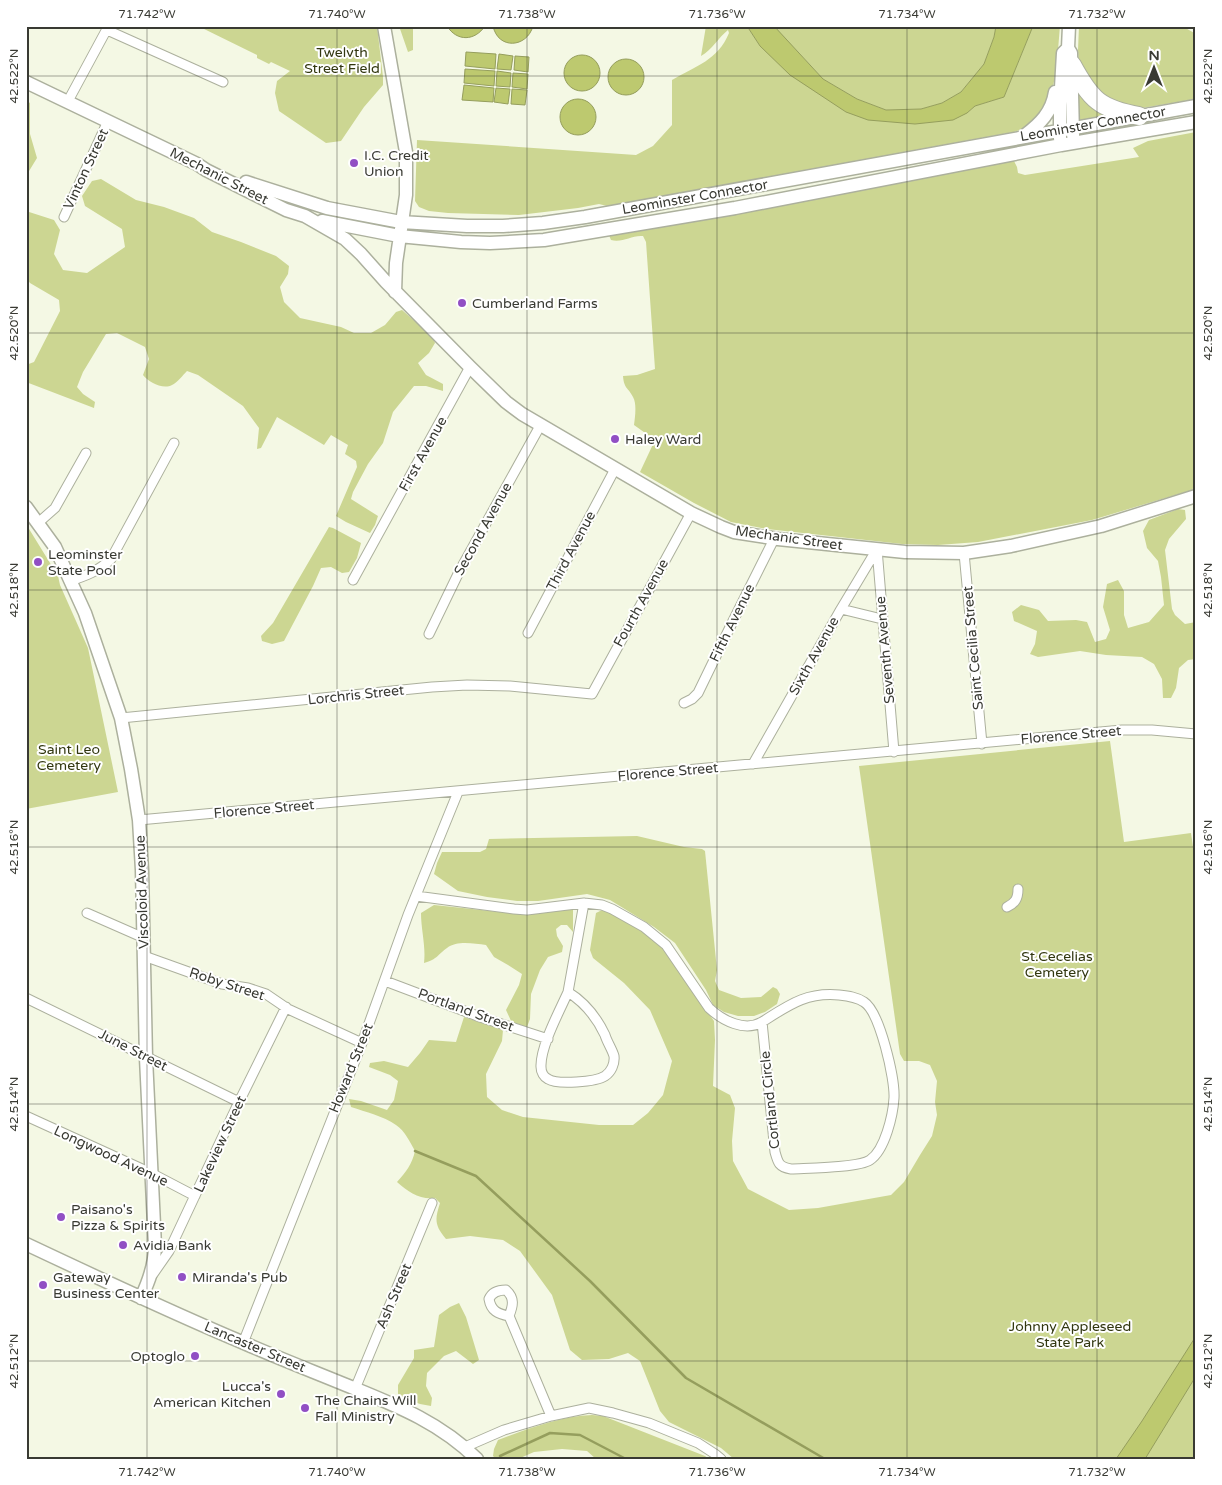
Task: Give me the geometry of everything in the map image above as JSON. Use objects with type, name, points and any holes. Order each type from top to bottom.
[{"type":"highway","points":[[1068,55],[1087,91],[1104,106],[1139,116]]},
{"type":"main road","points":[[384,26],[406,152],[407,181],[396,263],[395,292]]},
{"type":"main road","points":[[1067,144],[1069,26]]},
{"type":"main road","points":[[1022,137],[1042,122],[1050,111],[1055,97],[1059,64],[1068,55]]},
{"type":"main road","name":"Mechanic Street","points":[[26,82],[197,164],[286,210],[305,216],[345,239],[470,368],[506,402],[540,426],[691,513],[734,532],[774,539],[905,552],[964,553],[1101,526],[1196,496]]},
{"type":"main road","name":"Leominster Connector","points":[[197,164],[277,193],[327,208],[401,222],[467,226],[522,225],[552,222],[1196,106]]},
{"type":"main road","name":"Leominster Connector","points":[[305,216],[330,223],[399,236],[490,243],[544,240],[735,208],[1067,144],[1196,122]]},
{"type":"main road","name":"Viscoloid Avenue","points":[[26,507],[55,547],[93,636],[121,718],[139,820],[144,938],[146,1058],[155,1251],[154,1266],[141,1298]]},
{"type":"main road","name":"Lancaster Street","points":[[26,1244],[243,1343],[394,1404],[425,1419],[465,1447],[477,1459]]},
{"type":"street","points":[[68,101],[108,28],[222,82]]},
{"type":"street","name":"Vinton Street","points":[[64,217],[108,121]]},
{"type":"street","name":"First Avenue","points":[[353,580],[470,368]]},
{"type":"street","name":"Second Avenue","points":[[429,634],[459,572],[540,426]]},
{"type":"street","points":[[70,581],[94,572],[104,566],[110,559],[174,443]]},
{"type":"street","points":[[38,523],[55,508],[86,453]]},
{"type":"street","name":"Third Avenue","points":[[528,633],[615,469]]},
{"type":"street","name":"Fourth Avenue","points":[[592,694],[691,513]]},
{"type":"street","name":"Fifth Avenue","points":[[684,703],[698,694],[732,621],[774,539]]},
{"type":"street","name":"Sixth Avenue","points":[[753,764],[877,549]]},
{"type":"street","name":"Seventh Avenue","points":[[877,549],[894,752]]},
{"type":"street","name":"Saint Cecilia Street","points":[[964,553],[982,744]]},
{"type":"street","points":[[841,609],[882,619]]},
{"type":"street","name":"Lorchris Street","points":[[121,718],[467,685],[532,687],[592,694]]},
{"type":"street","name":"Florence Street","points":[[139,820],[1122,730],[1152,730],[1196,734]]},
{"type":"street","name":"Howard Street","points":[[243,1343],[362,1043],[408,915],[458,792]]},
{"type":"street","points":[[1007,907],[1016,901],[1018,889]]},
{"type":"street","name":"Cortland Circle","points":[[416,896],[527,910],[584,903],[612,909],[644,927],[666,945],[709,1008],[720,1017],[735,1024],[755,1026],[795,1003],[813,996],[829,994],[850,996],[859,1000],[869,1006],[879,1025],[894,1098],[892,1114],[884,1139],[878,1153],[871,1160],[864,1164],[849,1166],[791,1169],[784,1168],[781,1165],[774,1152],[762,1022]]},
{"type":"street","points":[[568,992],[579,999],[602,1030],[614,1056],[612,1068],[604,1077],[567,1082],[548,1080],[542,1074],[541,1066],[548,1039],[568,992],[584,903]]},
{"type":"street","points":[[87,913],[144,938]]},
{"type":"street","name":"Roby Street","points":[[144,956],[222,984],[248,988],[266,994],[286,1007],[362,1043]]},
{"type":"street","name":"Portland Street","points":[[385,981],[480,1017],[548,1039]]},
{"type":"street","name":"June Street","points":[[26,998],[239,1102]]},
{"type":"street","name":"Lakeview Street","points":[[150,1278],[169,1251],[286,1007]]},
{"type":"street","name":"Longwood Avenue","points":[[26,1116],[195,1196]]},
{"type":"street","name":"Ash Street","points":[[355,1389],[432,1203]]},
{"type":"street","points":[[509,1316],[552,1416]]},
{"type":"street","points":[[465,1447],[504,1430],[552,1416],[589,1408],[649,1423],[698,1443],[721,1459]]},
{"type":"green space","name":"Twelvth Street Field","points":[[198,26],[377,26],[383,85],[364,107],[341,141],[326,143],[279,111],[275,93],[277,81],[290,71],[271,62],[269,64],[257,58],[257,55]]},
{"type":"green space","points":[[399,26],[413,26],[413,50],[408,52]]},
{"type":"green space","points":[[706,26],[747,26],[760,46],[846,112],[967,113],[975,106],[1004,97],[1033,26],[1060,26],[1056,72],[1047,106],[1034,122],[1014,132],[607,206],[599,204],[519,215],[429,211],[419,207],[415,201],[417,140],[636,155],[653,146],[672,125],[672,80],[712,56],[719,50],[729,33],[728,30],[701,56]]},
{"type":"green space","points":[[770,26],[999,26],[995,31],[984,64],[961,92],[942,103],[921,109],[886,110],[857,99],[823,79]]},
{"type":"green space","points":[[1079,26],[1182,26],[1196,34],[1196,99],[1142,108],[1127,107],[1097,94],[1079,64]]},
{"type":"green space","points":[[1077,82],[1111,115],[1079,121],[1077,118]]},
{"type":"green space","points":[[26,100],[30,103],[30,134],[37,158],[26,176]]},
{"type":"green space","points":[[1196,132],[1196,484],[1192,490],[1092,520],[978,542],[938,545],[902,544],[767,529],[731,522],[640,472],[655,440],[634,425],[635,403],[625,386],[623,376],[637,375],[655,369],[646,242],[643,236],[615,241],[611,240],[608,233],[991,163],[1014,161],[1018,173],[1025,175],[1139,157],[1133,148],[1148,141]]},
{"type":"green space","points":[[101,179],[136,200],[164,207],[194,218],[212,232],[276,256],[289,266],[288,274],[280,287],[284,302],[300,318],[341,327],[354,333],[371,333],[385,325],[396,312],[402,310],[433,337],[435,343],[429,353],[418,363],[426,375],[443,384],[443,391],[426,386],[414,386],[393,412],[383,443],[368,464],[353,492],[351,499],[378,516],[370,533],[336,516],[357,467],[356,461],[345,454],[348,445],[331,435],[324,445],[277,417],[261,448],[257,449],[259,428],[243,406],[198,375],[187,371],[172,385],[164,387],[152,383],[143,375],[149,359],[145,347],[117,333],[106,334],[83,372],[77,387],[83,394],[95,402],[94,408],[26,382],[26,365],[34,362],[60,311],[59,300],[30,283],[26,278],[26,211],[54,220],[60,230],[54,254],[63,270],[87,273],[125,247],[122,229],[85,206],[82,196],[92,181]]},
{"type":"green space","points":[[1178,509],[1185,510],[1186,519],[1169,539],[1165,550],[1172,609],[1175,615],[1185,624],[1196,622],[1196,659],[1188,660],[1179,668],[1176,688],[1171,698],[1163,698],[1162,679],[1154,664],[1142,657],[1080,651],[1038,657],[1030,654],[1035,644],[1037,631],[1014,621],[1012,612],[1021,605],[1039,610],[1048,621],[1076,620],[1087,622],[1095,642],[1106,639],[1110,630],[1103,607],[1107,584],[1118,580],[1124,591],[1124,615],[1128,628],[1149,622],[1164,605],[1158,561],[1147,548],[1143,531],[1149,520]]},
{"type":"green space","name":"Saint Leo Cemetery","points":[[26,524],[58,576],[60,585],[88,648],[118,792],[26,809]]},
{"type":"green space","points":[[329,527],[361,543],[357,558],[349,572],[342,573],[331,567],[321,568],[284,641],[272,644],[262,641],[261,636],[273,623]]},
{"type":"green space","points":[[1110,741],[1124,842],[1191,833],[1196,867],[1196,1459],[734,1459],[721,1448],[669,1422],[660,1411],[640,1361],[628,1353],[609,1359],[582,1360],[570,1350],[552,1295],[520,1251],[503,1240],[470,1236],[446,1239],[439,1230],[437,1222],[440,1203],[435,1198],[424,1198],[414,1195],[397,1182],[408,1168],[415,1151],[405,1133],[386,1119],[351,1107],[349,1099],[387,1110],[394,1100],[398,1081],[390,1075],[369,1067],[370,1063],[384,1061],[408,1067],[429,1040],[456,1042],[464,1017],[503,1030],[502,1041],[486,1074],[487,1097],[502,1110],[523,1117],[599,1125],[633,1125],[648,1113],[663,1095],[672,1061],[650,1010],[624,983],[593,958],[590,950],[596,913],[602,910],[610,912],[646,932],[660,945],[714,1021],[713,1086],[730,1095],[735,1108],[732,1141],[733,1161],[748,1189],[789,1210],[818,1208],[891,1195],[904,1182],[932,1136],[937,1115],[935,1102],[937,1081],[930,1065],[919,1061],[904,1061],[900,1054],[859,766]]},
{"type":"green space","points":[[637,836],[705,851],[717,970],[715,981],[719,990],[741,998],[761,997],[773,987],[780,994],[777,1004],[765,1012],[754,1016],[738,1016],[724,1012],[713,1005],[706,990],[675,943],[654,927],[610,900],[587,894],[538,901],[517,901],[487,897],[458,891],[434,874],[442,852],[480,852],[486,849],[489,839]]},
{"type":"green space","points":[[434,905],[519,914],[571,907],[573,910],[573,932],[567,925],[561,925],[556,929],[557,936],[563,946],[562,952],[548,957],[540,970],[531,994],[530,1019],[527,1027],[512,1023],[506,1010],[519,985],[522,974],[494,957],[486,945],[456,944],[447,948],[432,960],[424,963],[421,913]]},
{"type":"green space","points":[[459,1303],[466,1317],[479,1360],[473,1364],[456,1351],[444,1356],[427,1373],[426,1386],[432,1398],[431,1406],[398,1396],[398,1385],[414,1358],[414,1350],[434,1347],[439,1315]]},
{"type":"green space","points":[[592,1415],[603,1416],[709,1459],[596,1459],[587,1451],[562,1449],[534,1452],[518,1459],[496,1459],[493,1456],[498,1440],[556,1420]]},
{"type":"shaded area","points":[[447,26],[485,26],[476,35],[466,38],[456,35]]},
{"type":"shaded area","points":[[493,26],[533,26],[525,39],[513,43],[501,39],[496,34]]},
{"type":"shaded area","points":[[747,26],[774,26],[823,79],[857,99],[886,110],[921,109],[942,103],[961,92],[984,64],[996,26],[1033,26],[1004,97],[975,106],[967,113],[953,120],[915,124],[868,120],[846,112],[790,75],[760,46]]},
{"type":"shaded area","points":[[466,52],[496,54],[495,69],[465,66]]},
{"type":"shaded area","points":[[499,54],[513,56],[511,70],[497,69]]},
{"type":"shaded area","points":[[582,55],[594,61],[600,73],[594,85],[582,91],[570,85],[564,73],[570,61]]},
{"type":"shaded area","points":[[515,56],[529,57],[528,72],[514,70]]},
{"type":"shaded area","points":[[626,59],[638,65],[644,77],[638,89],[626,95],[614,89],[608,77],[614,65]]},
{"type":"shaded area","points":[[465,69],[495,71],[494,86],[464,83]]},
{"type":"shaded area","points":[[497,71],[511,73],[510,87],[496,86]]},
{"type":"shaded area","points":[[513,73],[528,74],[527,89],[512,87]]},
{"type":"shaded area","points":[[464,85],[494,88],[493,102],[462,100]]},
{"type":"shaded area","points":[[496,88],[510,89],[508,104],[494,102]]},
{"type":"shaded area","points":[[512,89],[527,90],[525,105],[511,104]]},
{"type":"shaded area","points":[[578,99],[590,105],[596,117],[590,129],[578,135],[566,129],[560,117],[566,105]]},
{"type":"shaded area","points":[[1196,1336],[1196,1376],[1145,1459],[1116,1459],[1142,1421]]},
{"type":"waterway","points":[[415,1151],[476,1176],[590,1281],[686,1378],[825,1459]]},
{"type":"waterway","points":[[500,1456],[550,1433],[580,1435],[626,1459]]},
{"type":"place","name":"I.C. Credit Union","points":[[354,163]]},
{"type":"place","name":"Cumberland Farms","points":[[462,303]]},
{"type":"place","name":"Haley Ward","points":[[615,439]]},
{"type":"place","name":"Leominster State Pool","points":[[38,562]]},
{"type":"place","name":"Paisano's Pizza & Spirits","points":[[61,1217]]},
{"type":"place","name":"Avidia Bank","points":[[123,1245]]},
{"type":"place","name":"Miranda's Pub","points":[[182,1277]]},
{"type":"place","name":"Gateway Business Center","points":[[43,1285]]},
{"type":"place","name":"Optoglo","points":[[195,1356]]},
{"type":"place","name":"Lucca's American Kitchen","points":[[281,1394]]},
{"type":"place","name":"The Chains Will Fall Ministry","points":[[305,1408]]},
{"type":"park label","name":"St.Cecelias Cemetery","points":[[1057,964]]},
{"type":"park label","name":"Johnny Appleseed State Park","points":[[1070,1334]]}]
